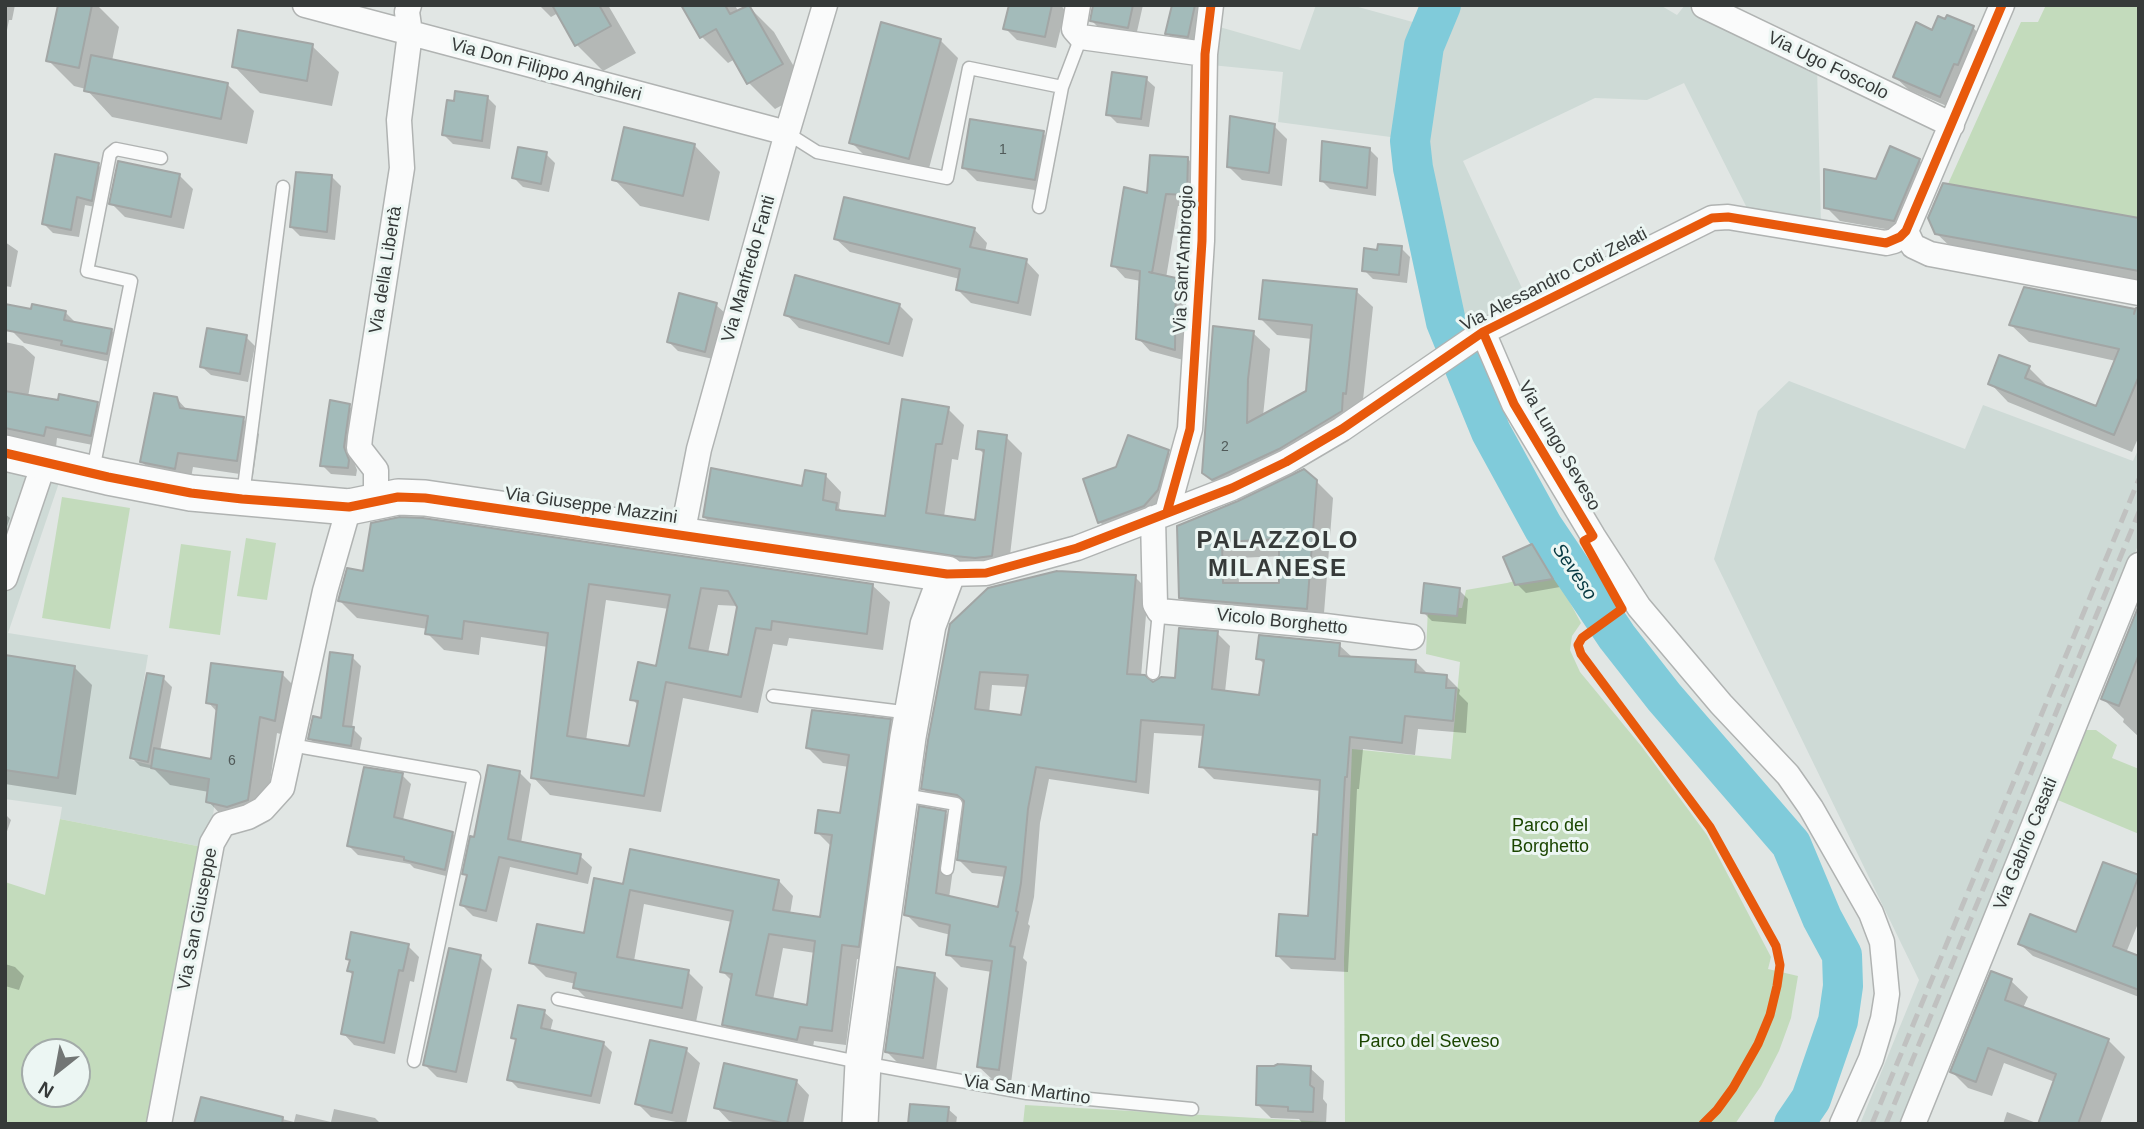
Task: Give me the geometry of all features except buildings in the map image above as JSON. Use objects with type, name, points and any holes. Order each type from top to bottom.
[{"type":"street","name":"Via Don Filippo Anghileri","points":[[305,5],[787,133]]},
{"type":"street","name":"Via della Libertà","points":[[362,504],[376,470],[359,448],[402,168],[400,120],[410,33],[407,12],[409,5]]},
{"type":"street","name":"Via Manfredo Fanti","points":[[682,536],[699,449],[825,5]]},
{"type":"street","points":[[1079,5],[1074,29],[1081,37],[1205,54]]},
{"type":"street","name":"Via Sant'Ambrogio","points":[[1156,608],[1160,515],[1190,429],[1202,228],[1205,54],[1211,5]]},
{"type":"street","points":[[2002,5],[1906,231],[1913,246],[1930,254],[2139,293]]},
{"type":"street","name":"Via Ugo Foscolo","points":[[1704,6],[1952,125]]},
{"type":"street","name":"Via Alessandro Coti Zelati","points":[[1160,515],[1232,488],[1286,462],[1342,429],[1477,336],[1712,218],[1737,218],[1886,243],[1906,231]]},
{"type":"street","name":"Via Lungo Seveso","points":[[1477,336],[1514,404],[1639,607],[1721,705],[1787,775],[1811,808],[1871,913],[1882,942],[1887,994],[1871,1059],[1842,1124]]},
{"type":"street","name":"Via Giuseppe Mazzini","points":[[5,453],[92,474],[191,493],[243,499],[362,504],[400,496],[425,498],[947,574],[986,573],[1077,548],[1160,515]]},
{"type":"street","points":[[5,578],[44,463]]},
{"type":"street","name":"Via San Giuseppe","points":[[159,1124],[212,843],[223,824],[248,817],[263,809],[282,788],[324,590],[362,504]]},
{"type":"street","name":"Via Gabrio Casati","points":[[1913,1124],[2139,565]]},
{"type":"street","points":[[860,1124],[863,1063],[912,713],[928,625],[947,574]]},
{"type":"street","name":"Vicolo Borghetto","points":[[1156,608],[1412,637]]},
{"type":"lane","points":[[1039,207],[1062,87],[1081,37]]},
{"type":"lane","points":[[787,133],[817,152],[947,178],[969,68],[1062,87]]},
{"type":"lane","points":[[92,474],[131,281],[87,271],[110,154],[116,149],[161,158]]},
{"type":"lane","points":[[243,499],[283,187]]},
{"type":"lane","points":[[1153,673],[1156,608]]},
{"type":"lane","points":[[773,696],[912,713]]},
{"type":"lane","points":[[291,745],[474,777],[414,1061]]},
{"type":"lane","points":[[900,794],[956,804],[947,869]]},
{"type":"lane","name":"Via San Martino","points":[[558,999],[863,1063],[1027,1093],[1192,1109]]},
{"type":"shaded area","points":[[1316,5],[1351,5],[1420,24],[1398,138],[1278,122],[1283,72],[1211,65],[1216,26],[1300,50]]},
{"type":"shaded area","points":[[1459,5],[1660,5],[1677,15],[1685,5],[1817,66],[1821,224],[1750,214],[1684,83],[1647,100],[1595,98],[1463,161],[1528,301],[1467,334],[1451,285],[1428,149],[1429,117],[1439,56]]},
{"type":"shaded area","points":[[1789,381],[1965,449],[1983,405],[2133,461],[2139,448],[2139,543],[1901,1124],[1860,1124],[1919,980],[1714,559],[1758,411]]},
{"type":"shaded area","points":[[5,456],[63,471],[8,633],[148,655],[131,760],[217,782],[213,816],[202,847],[60,819],[62,807],[5,799]]},
{"type":"green space","points":[[2046,5],[2139,5],[2139,218],[1948,184],[2021,22],[2038,22]]},
{"type":"green space","points":[[62,497],[130,508],[110,629],[42,618]]},
{"type":"green space","points":[[246,538],[276,543],[267,600],[237,596]]},
{"type":"green space","points":[[181,544],[231,551],[220,635],[169,628]]},
{"type":"green space","points":[[1553,571],[1581,623],[1572,636],[1570,650],[1580,672],[1642,747],[1707,835],[1771,957],[1768,969],[1798,976],[1791,1018],[1779,1051],[1761,1086],[1735,1124],[1023,1124],[1025,1105],[1345,1123],[1344,958],[1352,749],[1451,759],[1460,662],[1426,654],[1428,607],[1462,608],[1466,590]]},
{"type":"green space","points":[[2081,730],[2096,730],[2117,745],[2112,758],[2139,769],[2139,834],[2053,798]]},
{"type":"green space","points":[[60,819],[202,847],[146,1124],[5,1124],[5,882],[45,895]]},
{"type":"waterway","name":"Seveso","points":[[1441,5],[1424,46],[1410,141],[1413,168],[1446,322],[1491,432],[1543,527],[1617,637],[1664,697],[1791,844],[1822,918],[1842,955],[1843,986],[1838,1021],[1811,1099],[1794,1124]]},
{"type":"railway","points":[[1872,1124],[2139,479]]},
{"type":"railway","points":[[1886,1124],[2139,512]]},
{"type":"cycle path","points":[[1167,512],[1190,429],[1202,241],[1205,54],[1211,5]]},
{"type":"cycle path","points":[[5,453],[191,493],[349,507],[398,497],[425,498],[947,574],[986,573],[1077,548],[1232,488],[1286,462],[1342,429],[1483,332],[1712,218],[1728,217],[1886,243],[1900,237],[1906,231],[2002,5]]},
{"type":"cycle path","points":[[1483,332],[1514,404],[1593,536],[1584,541],[1622,609],[1582,638],[1578,645],[1581,654],[1710,827],[1776,946],[1780,965],[1770,1015],[1758,1044],[1733,1088],[1703,1124]]},
{"type":"district","name":"PALAZZOLO MILANESE","points":[[1278,555]]},
{"type":"park label","name":"Parco del Borghetto","points":[[1550,836]]},
{"type":"park label","name":"Parco del Seveso","points":[[1429,1042]]}]
